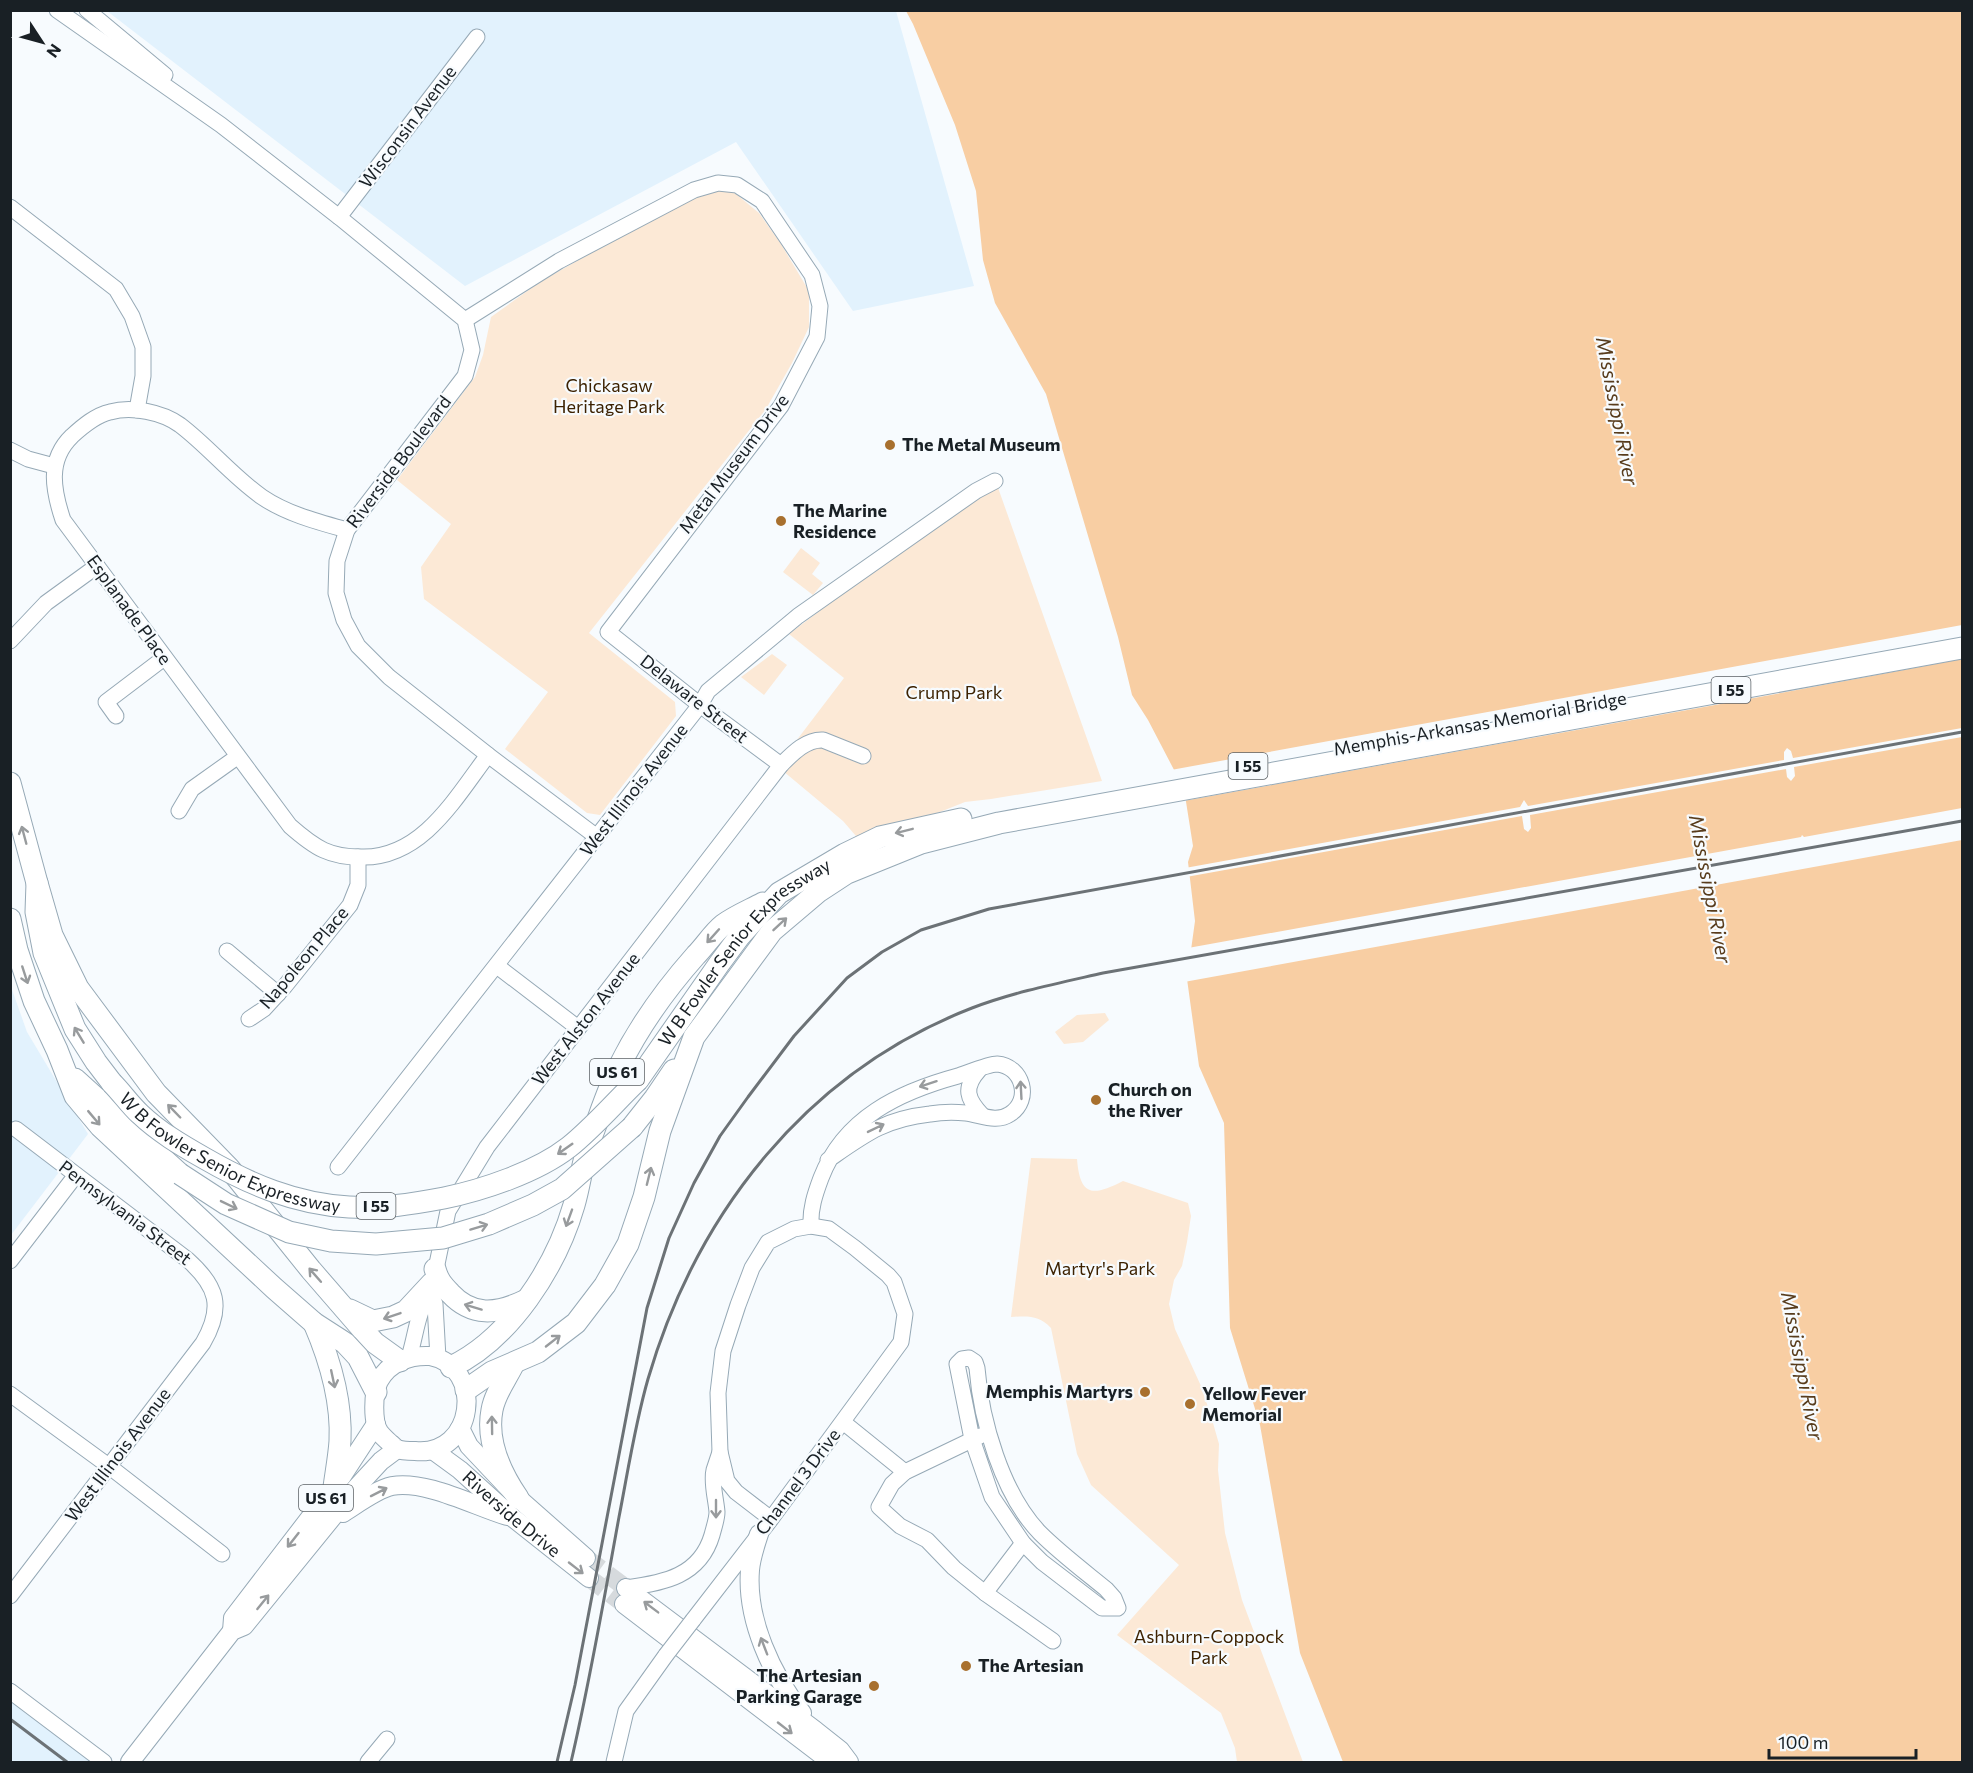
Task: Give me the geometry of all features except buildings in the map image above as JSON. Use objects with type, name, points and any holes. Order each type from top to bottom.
[{"type":"highway","name":"Memphis-Arkansas Memorial Bridge","points":[[998,818],[1962,636]]},
{"type":"highway","name":"Memphis-Arkansas Memorial Bridge","points":[[998,818],[1962,648]]},
{"type":"highway","name":"W B Fowler Senior Expressway","points":[[10,783],[37,883],[36,912],[44,954],[75,1029],[112,1083],[139,1113],[170,1138],[228,1172],[269,1191],[304,1202],[349,1207],[408,1204],[467,1193],[531,1170],[569,1147],[638,1080],[719,964],[779,893],[846,863],[893,854],[998,818]]},
{"type":"highway","name":"W B Fowler Senior Expressway","points":[[846,863],[880,837],[929,825],[998,818]]},
{"type":"highway","name":"I 55","points":[[694,1037],[772,931],[818,892],[846,863]]},
{"type":"highway","points":[[37,883],[52,935],[78,988],[156,1093],[230,1168],[310,1270],[375,1343],[404,1359]]},
{"type":"highway","name":"US 61","points":[[444,1362],[466,1360],[481,1348],[528,1299],[546,1273],[574,1205],[589,1144],[618,1069],[643,1023],[672,983],[723,925],[779,893]]},
{"type":"highway","name":"W B Fowler Senior Expressway","points":[[10,919],[17,950],[34,1001],[57,1050],[63,1069],[180,1174],[226,1204],[290,1232],[331,1240],[376,1244],[443,1238],[489,1224],[533,1205],[562,1189],[632,1127],[656,1098],[694,1037]]},
{"type":"highway","points":[[466,1389],[492,1372],[538,1352],[576,1323],[605,1285],[628,1244],[644,1197],[660,1131],[694,1037]]},
{"type":"highway","points":[[63,1069],[75,1096],[100,1126],[273,1288],[315,1323],[345,1343],[358,1357],[376,1392]]},
{"type":"highway","points":[[344,1307],[373,1321],[393,1317],[406,1311],[433,1282],[438,1280],[458,1301],[476,1311],[506,1309],[528,1299]]},
{"type":"highway","points":[[315,1323],[328,1355],[339,1411],[340,1441],[334,1487]]},
{"type":"highway","points":[[514,1363],[492,1409],[491,1429],[495,1451],[515,1508]]},
{"type":"main road","points":[[430,1356],[444,1362],[459,1375],[466,1389],[467,1406],[460,1428],[440,1449],[434,1451],[426,1453],[397,1449],[379,1433],[376,1424],[374,1398],[379,1380],[404,1359],[430,1356]]},
{"type":"main road","name":"US 61","points":[[232,1631],[233,1618],[334,1487],[376,1424]]},
{"type":"main road","name":"Riverside Drive","points":[[460,1428],[469,1446],[515,1508],[589,1578]]},
{"type":"main road","name":"US 61","points":[[130,1762],[232,1631],[244,1626],[357,1487],[381,1461],[397,1449]]},
{"type":"main road","name":"Riverside Drive","points":[[434,1451],[586,1558]]},
{"type":"main road","points":[[329,1522],[391,1486],[425,1487],[515,1508]]},
{"type":"main road","points":[[759,1534],[751,1559],[749,1588],[759,1633],[772,1665],[791,1698],[816,1731]]},
{"type":"main road","points":[[625,1596],[816,1731],[840,1750],[849,1762]]},
{"type":"main road","points":[[625,1596],[831,1762]]},
{"type":"street","points":[[57,10],[221,125],[465,320]]},
{"type":"street","points":[[80,10],[98,30],[131,55],[155,79]]},
{"type":"street","points":[[87,10],[97,16],[221,125]]},
{"type":"street","name":"Wisconsin Avenue","points":[[339,217],[477,37]]},
{"type":"street","name":"Metal Museum Drive","points":[[465,320],[559,261],[694,190],[718,183],[737,185],[762,201],[812,275],[820,306],[817,337],[781,406],[608,632]]},
{"type":"street","points":[[10,207],[116,289],[132,316],[143,347],[143,376],[137,410]]},
{"type":"street","name":"Riverside Boulevard","points":[[465,320],[472,350],[465,376],[346,530],[338,561],[336,593],[345,620],[358,646],[389,676],[488,755],[597,837]]},
{"type":"street","name":"Esplanade Place","points":[[346,530],[298,515],[264,498],[237,478],[178,424],[156,413],[137,410],[110,412],[86,423],[65,443],[54,466],[54,495],[63,520],[237,757],[290,826],[311,844],[338,856],[358,857],[378,857],[406,848],[426,833],[488,755]]},
{"type":"street","points":[[10,450],[28,459],[54,466]]},
{"type":"street","name":"West Illinois Avenue","points":[[338,1167],[700,705],[708,691],[798,616],[976,491],[995,481]]},
{"type":"street","points":[[10,641],[46,603],[97,566]]},
{"type":"street","name":"Delaware Street","points":[[608,632],[700,705],[781,765]]},
{"type":"street","points":[[116,716],[106,702],[164,658]]},
{"type":"street","name":"West Alston Avenue","points":[[404,1359],[415,1338],[423,1303],[433,1282],[448,1211],[487,1147],[781,765],[806,744],[816,740],[823,740],[863,756]]},
{"type":"street","points":[[179,811],[192,789],[237,757]]},
{"type":"street","name":"Napoleon Place","points":[[249,1019],[264,1009],[278,994],[350,905],[358,885],[358,857]]},
{"type":"street","points":[[227,951],[278,994]]},
{"type":"street","points":[[497,966],[578,1028]]},
{"type":"street","points":[[771,1519],[736,1492],[727,1481],[720,1452],[718,1393],[723,1351],[752,1268],[768,1242],[794,1229],[811,1226],[810,1211],[828,1160],[847,1133],[888,1103],[924,1085],[993,1064],[1008,1067],[1018,1077],[1023,1088],[1022,1099],[1012,1113],[1000,1119],[982,1115],[931,1113],[891,1121],[868,1132],[828,1160]]},
{"type":"street","points":[[979,1070],[972,1078],[969,1094],[971,1104],[982,1115]]},
{"type":"street","name":"Pennsylvania Street","points":[[16,1129],[199,1270],[212,1289],[215,1308]]},
{"type":"street","points":[[10,1261],[75,1175]]},
{"type":"street","name":"Channel 3 Drive","points":[[614,1762],[626,1711],[901,1342],[905,1314],[898,1291],[888,1275],[829,1229],[811,1226]]},
{"type":"street","name":"West Alston Avenue","points":[[433,1282],[444,1362]]},
{"type":"street","name":"West Illinois Avenue","points":[[10,1596],[203,1343],[211,1326],[215,1308]]},
{"type":"street","points":[[969,1358],[978,1368],[989,1432],[1006,1480],[1024,1513],[1039,1532],[1106,1589],[1114,1598],[1118,1608],[1102,1608],[1042,1562],[1023,1543],[993,1497],[972,1439],[957,1364],[962,1359],[969,1358]]},
{"type":"street","points":[[10,1394],[110,1467],[222,1554]]},
{"type":"street","points":[[843,1422],[905,1472]]},
{"type":"street","points":[[989,1432],[905,1472],[892,1484],[879,1507],[900,1526],[927,1540],[954,1568],[985,1593],[1053,1641]]},
{"type":"street","points":[[625,1596],[681,1575],[695,1565],[707,1550],[717,1515],[713,1472],[720,1452]]},
{"type":"street","points":[[985,1593],[1023,1543]]},
{"type":"street","points":[[10,1691],[104,1762]]},
{"type":"street","points":[[368,1762],[387,1739]]},
{"type":"shaded area","points":[[107,11],[896,11],[974,286],[853,311],[736,142],[465,286]]},
{"type":"shaded area","points":[[10,984],[27,1032],[88,1134],[11,1235]]},
{"type":"shaded area","points":[[11,1695],[99,1762],[11,1762]]},
{"type":"green space","name":"Chickasaw Heritage Park","points":[[730,189],[759,213],[809,291],[809,327],[766,409],[589,633],[675,702],[676,716],[600,815],[587,813],[505,749],[548,692],[424,599],[421,567],[451,524],[397,480],[475,377],[483,355],[491,317],[540,282],[626,233],[704,193]]},
{"type":"green space","name":"Crump Park","points":[[996,482],[1102,781],[965,802],[862,843],[843,821],[777,766],[844,678],[789,634],[976,493]]},
{"type":"green space","points":[[801,548],[820,563],[812,574],[823,583],[813,595],[783,572]]},
{"type":"green space","points":[[772,654],[787,665],[764,695],[741,677]]},
{"type":"green space","points":[[1105,1013],[1109,1020],[1083,1042],[1064,1044],[1055,1032],[1077,1015]]},
{"type":"green space","name":"Martyr's Park","points":[[1031,1158],[1077,1159],[1081,1180],[1090,1190],[1103,1190],[1123,1181],[1188,1203],[1191,1216],[1187,1242],[1182,1266],[1174,1280],[1169,1304],[1175,1329],[1201,1386],[1219,1444],[1218,1470],[1225,1533],[1242,1600],[1303,1762],[1237,1762],[1235,1748],[1221,1713],[1117,1635],[1179,1565],[1091,1485],[1077,1454],[1051,1328],[1033,1317],[1011,1317]]},
{"type":"water","name":"Mississippi River","points":[[906,11],[1962,11],[1962,1762],[1343,1762],[1300,1653],[1260,1425],[1230,1328],[1224,1123],[1199,1066],[1187,979],[1195,921],[1188,862],[1193,846],[1184,789],[1148,720],[1132,695],[1118,637],[1046,394],[995,303],[983,260],[976,191],[955,125]]},
{"type":"pier","points":[[1962,625],[1962,659],[1776,694],[1183,801],[1181,790],[1171,770]]},
{"type":"pier","points":[[1962,728],[1962,737],[1794,767],[1795,776],[1791,781],[1787,777],[1786,769],[1530,815],[1531,828],[1528,832],[1524,829],[1522,816],[1186,877],[1185,868],[1520,807],[1524,800],[1528,806],[1784,760],[1784,752],[1787,748],[1791,751],[1793,758]]},
{"type":"pier","points":[[1962,808],[1962,840],[1184,982],[1188,948],[1802,835],[1804,837]]},
{"type":"tunnel","points":[[586,1558],[626,1588]]},
{"type":"tunnel","points":[[589,1578],[624,1604]]},
{"type":"railway","points":[[557,1762],[575,1685],[647,1308],[669,1238],[694,1183],[720,1136],[748,1097],[794,1036],[847,978],[882,952],[921,930],[989,909],[1962,732]]},
{"type":"railway","points":[[571,1762],[591,1671],[639,1413],[669,1318],[696,1260],[729,1205],[766,1155],[810,1109],[859,1069],[913,1035],[972,1008],[1070,980],[1962,821]]},
{"type":"railway","points":[[10,1719],[67,1762]]},
{"type":"place","name":"The Metal Museum","points":[[890,445]]},
{"type":"place","name":"The Marine Residence","points":[[781,521]]},
{"type":"place","name":"Church on the River","points":[[1096,1100]]},
{"type":"place","name":"Memphis Martyrs","points":[[1145,1392]]},
{"type":"place","name":"Yellow Fever Memorial","points":[[1190,1404]]},
{"type":"place","name":"The Artesian","points":[[966,1666]]},
{"type":"place","name":"The Artesian Parking Garage","points":[[874,1686]]},
{"type":"park label","name":"Ashburn-Coppock Park","points":[[1209,1647]]}]
